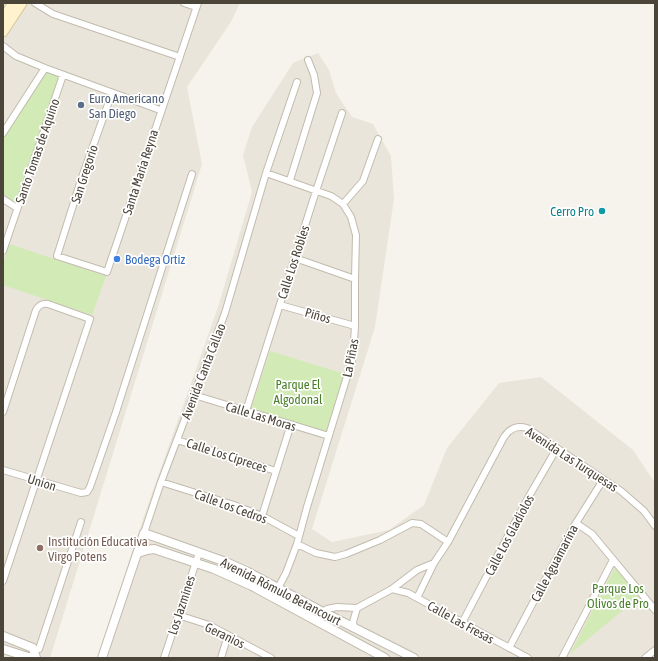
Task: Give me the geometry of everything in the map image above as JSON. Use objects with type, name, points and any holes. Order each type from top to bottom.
[{"type":"main road","points":[[3,18],[13,3]]},
{"type":"main road","points":[[3,32],[22,3]]},
{"type":"street","points":[[35,3],[53,14],[180,57]]},
{"type":"street","points":[[184,3],[197,5]]},
{"type":"street","name":"Santa María Reyna","points":[[107,272],[160,110],[180,57],[197,5]]},
{"type":"street","points":[[3,46],[16,56],[45,68],[160,110]]},
{"type":"street","points":[[290,180],[317,93],[314,75],[308,60]]},
{"type":"street","points":[[3,132],[45,68]]},
{"type":"street","name":"Santo Tomas de Aquino","points":[[3,251],[63,75]]},
{"type":"street","name":"Avenida Canta Callao","points":[[102,658],[161,482],[225,313],[266,173],[297,82]]},
{"type":"street","name":"San Gregorio","points":[[107,272],[57,256],[82,176],[112,92]]},
{"type":"street","name":"Calle Los Robles","points":[[246,411],[342,114]]},
{"type":"street","points":[[266,173],[290,180],[331,196],[343,204],[363,181],[378,140]]},
{"type":"street","name":"Union","points":[[3,470],[36,481],[81,493],[87,492],[111,427],[192,174]]},
{"type":"street","points":[[3,199],[17,208]]},
{"type":"street","name":"La Piñas","points":[[278,588],[286,573],[297,544],[298,536],[353,357],[355,326],[356,235],[351,217],[343,204]]},
{"type":"street","points":[[295,258],[355,278]]},
{"type":"street","points":[[3,412],[36,310],[43,304],[90,318],[3,581]]},
{"type":"street","name":"Piños","points":[[280,304],[355,326]]},
{"type":"street","name":"Calle Las Moras","points":[[194,395],[329,436]]},
{"type":"street","points":[[262,516],[291,424]]},
{"type":"street","name":"Avenida Las Turquesas","points":[[417,598],[434,564],[448,542],[507,433],[517,427],[527,428],[621,491],[632,500],[655,526]]},
{"type":"street","name":"Calle Los Cipreces","points":[[177,440],[276,471]]},
{"type":"street","name":"Calle Los Gladiolos","points":[[462,623],[528,498],[557,448]]},
{"type":"street","name":"Calle Aguamarina","points":[[509,648],[576,523],[603,480]]},
{"type":"street","name":"Calle Los Cedros","points":[[161,482],[234,505],[262,516],[298,536]]},
{"type":"street","points":[[36,658],[81,522]]},
{"type":"street","points":[[297,544],[316,553],[335,557],[380,540],[412,523],[421,524],[448,542]]},
{"type":"street","points":[[576,523],[592,534],[655,610]]},
{"type":"street","name":"Avenida Rómulo Betancourt","points":[[144,533],[226,562],[248,572],[414,658]]},
{"type":"street","name":"Avenida Rómulo Betancourt","points":[[138,553],[147,550],[154,550],[214,569],[252,586],[381,657]]},
{"type":"street","name":"Los Jazmines","points":[[164,658],[195,563],[200,553]]},
{"type":"street","points":[[562,658],[613,560]]},
{"type":"street","points":[[318,621],[323,612],[328,609],[337,607],[357,608],[392,589],[417,570],[434,564]]},
{"type":"street","name":"Calle Las Fresas","points":[[392,589],[401,590],[417,598],[528,658]]},
{"type":"street","points":[[354,628],[353,622],[357,608]]},
{"type":"street","name":"Geranios","points":[[178,615],[209,625],[271,658]]},
{"type":"street","points":[[221,658],[228,635]]},
{"type":"street","points":[[3,636],[33,648],[36,658]]},
{"type":"street","points":[[381,657],[388,644]]},
{"type":"street","points":[[3,648],[28,657],[36,658]]},
{"type":"street","points":[[645,658],[655,650]]},
{"type":"shaded area","points":[[3,3],[240,3],[231,22],[187,87],[202,164],[50,658],[3,658]]},
{"type":"shaded area","points":[[318,53],[329,70],[336,93],[352,117],[373,124],[391,156],[394,199],[375,327],[312,529],[332,542],[389,530],[424,505],[447,448],[499,383],[541,377],[633,450],[655,483],[655,658],[97,658],[145,513],[218,307],[252,192],[243,155],[252,127],[293,63]]},
{"type":"green space","points":[[45,71],[60,76],[16,205],[3,196],[3,137]]},
{"type":"green space","points":[[9,244],[106,276],[92,315],[3,285],[3,265]]},
{"type":"green space","name":"Parque El Algodonal","points":[[270,351],[345,374],[327,432],[251,409]]},
{"type":"green space","name":"Parque Los Olivos de Pro","points":[[615,567],[639,597],[570,654]]},
{"type":"place","name":"Euro Americano San Diego","points":[[81,105]]},
{"type":"place","name":"Cerro Pro","points":[[602,211]]},
{"type":"place","name":"Bodega Ortiz","points":[[117,259]]},
{"type":"place","name":"Institución Educativa Virgo Potens","points":[[40,548]]}]
